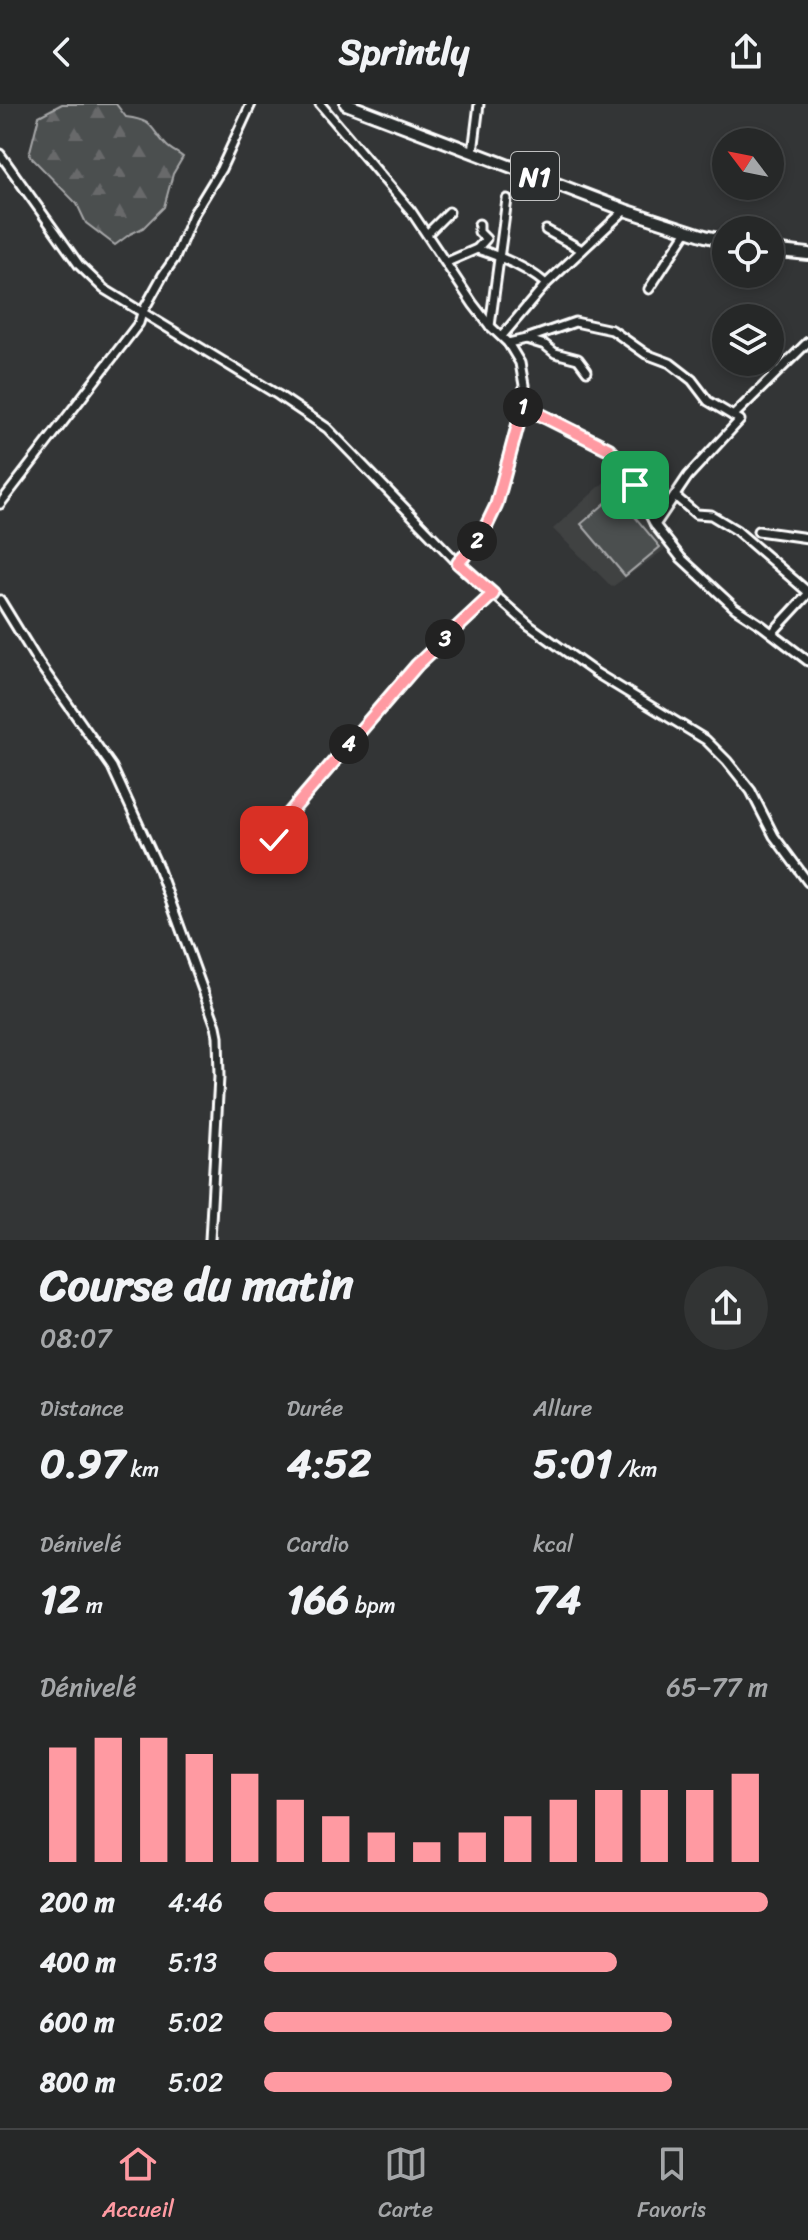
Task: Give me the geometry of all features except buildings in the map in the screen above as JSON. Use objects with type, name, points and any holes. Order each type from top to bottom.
[{"type":"highway","name":"N1","points":[[346,104],[625,210],[712,237]]},
{"type":"highway","points":[[784,251],[808,254]]},
{"type":"street","points":[[0,504],[139,323],[175,258],[193,215],[221,169],[251,104]]},
{"type":"street","points":[[320,104],[411,211],[473,304],[505,339],[520,363],[524,385],[523,406],[496,506],[480,539],[458,563]]},
{"type":"street","points":[[473,152],[479,104]]},
{"type":"street","points":[[0,154],[86,273],[104,289],[327,428],[458,563],[530,626],[596,673],[706,740],[751,791],[774,836],[808,882]]},
{"type":"street","points":[[490,326],[507,199]]},
{"type":"street","points":[[505,339],[546,284],[625,210]]},
{"type":"street","points":[[427,234],[449,212]]},
{"type":"street","points":[[447,262],[477,249],[486,239],[479,232],[479,224]]},
{"type":"street","points":[[546,230],[582,250]]},
{"type":"street","points":[[649,289],[687,231]]},
{"type":"street","points":[[477,249],[500,256],[536,275],[546,284]]},
{"type":"street","points":[[526,339],[575,322],[612,330],[646,354],[670,363],[692,380],[708,401],[740,420],[688,476],[655,525]]},
{"type":"street","points":[[505,339],[526,339],[545,345],[555,353],[578,359],[587,371]]},
{"type":"street","points":[[733,416],[808,342]]},
{"type":"street","points":[[523,406],[609,449],[635,485],[655,525],[681,558],[735,608],[808,661]]},
{"type":"street","points":[[675,496],[696,514],[711,515],[736,530],[808,593],[772,633]]},
{"type":"street","points":[[758,531],[808,538]]},
{"type":"street","points":[[274,840],[288,815],[417,665],[493,594]]},
{"type":"street","points":[[0,600],[38,662],[112,767],[158,867],[216,1026],[219,1077],[210,1240]]},
{"type":"shaded area","points":[[610,477],[668,547],[612,587],[553,529]]},
{"type":"green space","points":[[62,104],[116,104],[126,117],[151,126],[167,146],[183,157],[173,174],[164,207],[143,228],[115,245],[86,223],[77,204],[29,155],[39,116]]},
{"type":"green space","points":[[616,494],[660,547],[625,576],[581,524]]},
{"type":"route","points":[[274,840],[288,815],[417,665],[493,594],[458,563],[480,539],[496,506],[523,406],[609,449],[635,485]]}]
